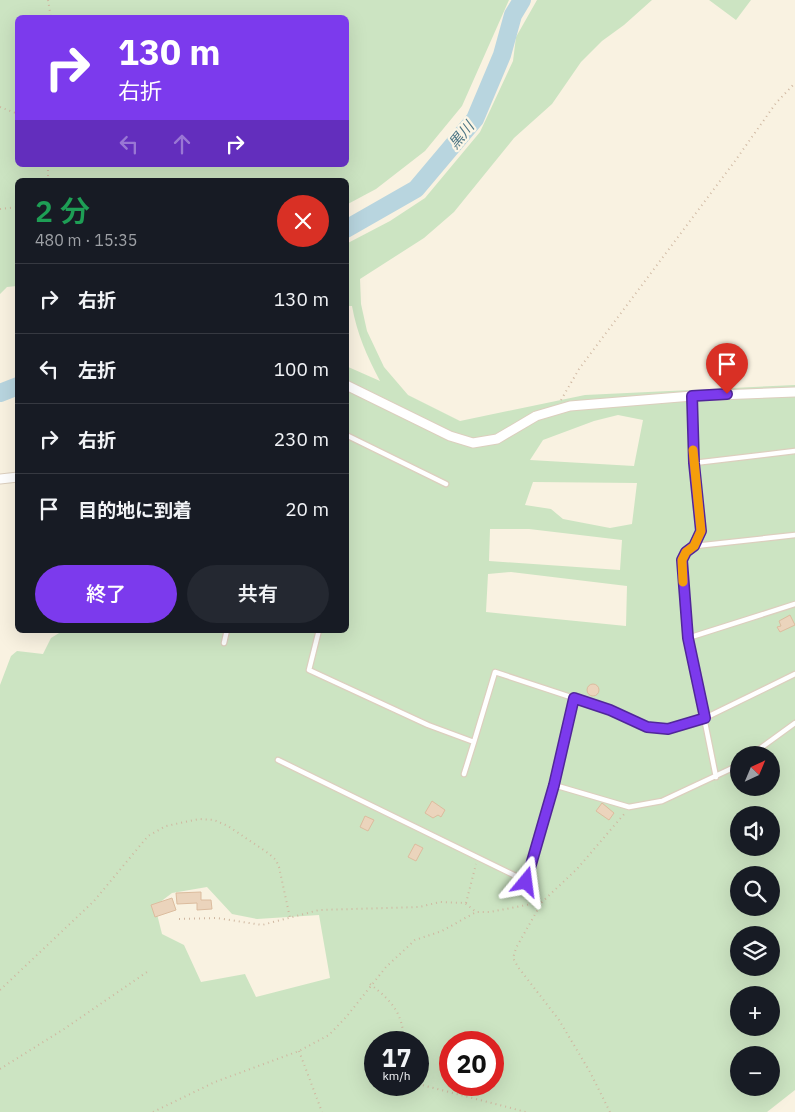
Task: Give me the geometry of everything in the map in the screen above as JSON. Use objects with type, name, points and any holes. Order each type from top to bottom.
[{"type":"street","points":[[349,386],[450,436],[473,443],[497,439],[514,427],[556,408],[620,400],[795,392]]},
{"type":"street","points":[[0,479],[15,477]]},
{"type":"lane","points":[[692,396],[694,463],[701,531],[694,546],[686,552],[682,560],[688,638],[716,777]]},
{"type":"lane","points":[[349,436],[446,484]]},
{"type":"lane","points":[[694,463],[795,451]]},
{"type":"lane","points":[[694,546],[795,535]]},
{"type":"lane","points":[[688,638],[795,604]]},
{"type":"lane","points":[[224,643],[226,633]]},
{"type":"lane","points":[[318,633],[309,670],[428,725],[474,742]]},
{"type":"lane","points":[[464,774],[495,672],[610,710],[647,727],[668,729],[705,718],[795,674]]},
{"type":"lane","points":[[278,760],[526,882],[554,785],[574,698]]},
{"type":"lane","points":[[763,746],[795,723]]},
{"type":"lane","points":[[554,785],[629,807],[662,801],[730,770]]},
{"type":"path","points":[[48,0],[50,15]]},
{"type":"path","points":[[556,408],[579,369],[735,161],[776,103],[795,83]]},
{"type":"path","points":[[0,107],[15,113]]},
{"type":"path","points":[[0,209],[15,207]]},
{"type":"path","points":[[610,1112],[590,1072],[559,1020],[518,968],[513,958],[516,948],[542,902],[583,864],[620,822],[629,807]]},
{"type":"path","points":[[0,990],[94,901],[148,836],[166,826],[199,819],[214,820],[228,826],[268,853],[280,867],[290,918]]},
{"type":"path","points":[[465,903],[478,859]]},
{"type":"path","points":[[179,919],[217,918],[262,925],[334,909],[419,907],[440,902],[465,903],[476,912]]},
{"type":"path","points":[[153,1112],[215,1082],[299,1051],[329,1034],[347,1016],[370,984],[403,949],[415,940],[442,931],[476,912],[542,902]]},
{"type":"path","points":[[0,1069],[64,1029],[147,972]]},
{"type":"path","points":[[370,984],[389,998],[397,1010],[402,1031]]},
{"type":"path","points":[[299,1051],[322,1112]]},
{"type":"path","points":[[429,1087],[526,1112]]},
{"type":"green space","points":[[0,0],[509,0],[462,106],[425,151],[376,189],[349,203],[349,178],[15,178],[15,286],[7,287],[0,294]]},
{"type":"green space","points":[[537,0],[652,0],[624,25],[602,41],[581,62],[552,104],[514,138],[454,212],[424,238],[360,279],[361,304],[367,331],[384,367],[408,395],[460,421],[585,395],[795,385],[795,1090],[767,1112],[0,1112],[0,685],[11,656],[17,651],[43,654],[51,638],[59,633],[349,633],[349,367],[380,381],[363,345],[352,306],[349,306],[349,242],[390,221],[425,198],[480,132],[513,61],[516,37]],"holes":[[[618,415],[643,420],[634,466],[530,460],[543,440],[594,421]],[[533,482],[637,483],[632,524],[610,528],[563,519],[551,509],[525,505]],[[490,529],[529,529],[622,540],[620,570],[489,561]],[[511,572],[627,586],[626,626],[486,612],[488,574]],[[207,887],[232,914],[257,919],[319,915],[330,978],[256,997],[245,974],[201,982],[184,945],[162,934],[155,906],[172,893]]]},
{"type":"green space","points":[[709,0],[751,0],[736,20]]},
{"type":"building","points":[[790,615],[795,625],[780,632],[777,627],[781,626],[779,621]]},
{"type":"building","points":[[591,684],[595,684],[599,690],[595,696],[591,696],[587,692],[587,688]]},
{"type":"building","points":[[432,801],[445,810],[441,817],[438,815],[433,818],[425,813]]},
{"type":"building","points":[[602,803],[614,813],[609,820],[596,811]]},
{"type":"building","points":[[365,816],[374,820],[368,831],[360,827]]},
{"type":"building","points":[[415,844],[423,848],[416,861],[408,857]]},
{"type":"building","points":[[201,892],[201,900],[211,900],[212,909],[197,910],[197,903],[177,904],[176,893]]},
{"type":"building","points":[[172,898],[176,910],[155,917],[151,905]]},
{"type":"waterway","name":"黒川","points":[[349,227],[416,189],[475,119],[502,55],[513,15],[522,0]]},
{"type":"waterway","name":"黒川","points":[[0,393],[15,387]]},
{"type":"slow traffic","points":[[683,582],[682,560],[686,552],[694,546],[701,531],[693,450]]},
{"type":"route","points":[[526,882],[554,785],[574,698],[610,710],[647,727],[668,729],[705,718],[688,638],[682,560],[686,552],[694,546],[701,531],[694,463],[692,396],[727,394]]}]
